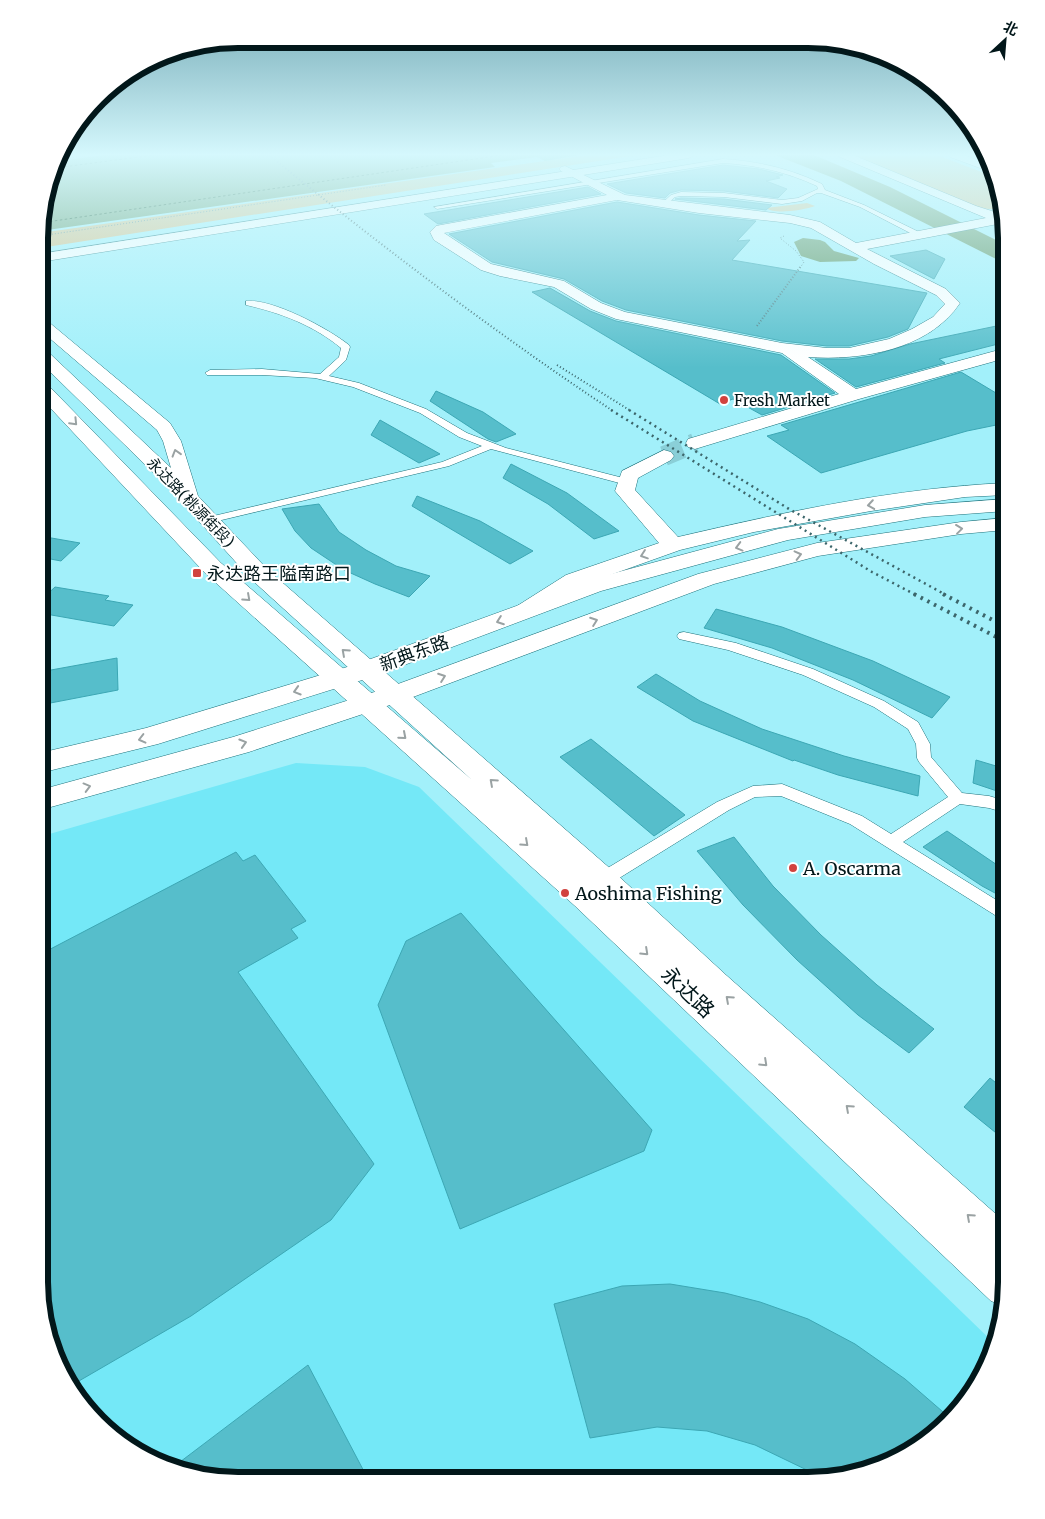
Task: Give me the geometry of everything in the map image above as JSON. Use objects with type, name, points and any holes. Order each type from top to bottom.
[{"type":"main road","points":[[48,250],[204,226]]},
{"type":"main road","points":[[48,257],[233,226]]},
{"type":"main road","points":[[452,226],[441,228],[437,232],[439,237],[486,268],[559,284],[606,311],[621,316],[787,350],[819,354],[841,354],[876,349],[899,342],[942,319],[953,303],[940,292],[817,226]]},
{"type":"main road","points":[[854,247],[968,226]]},
{"type":"main road","points":[[48,329],[164,427],[172,441],[190,499]]},
{"type":"main road","points":[[787,350],[853,395]]},
{"type":"main road","points":[[696,443],[853,395],[998,355]]},
{"type":"main road","name":"永达路(桃源街段)","points":[[48,360],[190,499],[260,575],[366,670],[381,699]]},
{"type":"main road","name":"永达路(桃源街段)","points":[[48,395],[213,568],[338,679],[381,699]]},
{"type":"main road","points":[[664,456],[629,475],[625,491],[673,545]]},
{"type":"main road","points":[[86,462],[186,540]]},
{"type":"main road","points":[[524,612],[574,580],[673,545],[754,526],[871,505],[964,491],[998,489]]},
{"type":"main road","name":"新典东路","points":[[48,761],[148,737],[338,679],[593,586],[786,534],[925,511],[998,506]]},
{"type":"main road","points":[[48,798],[238,745],[381,699],[706,579],[817,550],[961,528],[998,525]]},
{"type":"main road","name":"永达路","points":[[381,699],[602,880],[722,992],[998,1243]]},
{"type":"main road","name":"永达路","points":[[381,699],[586,897],[998,1279]]},
{"type":"lane","points":[[905,226],[919,234]]},
{"type":"lane","points":[[250,303],[268,307],[306,322],[346,347],[343,358],[322,377]]},
{"type":"lane","points":[[210,373],[262,372],[322,377],[356,385],[424,411],[463,435],[490,446],[627,482]]},
{"type":"lane","points":[[209,520],[445,464],[490,446]]},
{"type":"lane","points":[[684,636],[731,646],[808,672],[879,704],[913,726],[923,744],[924,758],[958,798],[998,805]]},
{"type":"lane","points":[[602,880],[723,806],[753,792],[782,790],[856,820],[998,910]]},
{"type":"lane","points":[[891,842],[958,798]]},
{"type":"path","points":[[48,235],[108,226]]},
{"type":"path","points":[[747,341],[804,262],[796,251],[780,238],[794,230],[822,228]]},
{"type":"shaded area","points":[[48,226],[76,226],[48,230]]},
{"type":"shaded area","points":[[90,226],[182,226],[48,247],[48,232]]},
{"type":"shaded area","points":[[930,226],[968,226],[998,241],[998,260]]},
{"type":"shaded area","points":[[803,238],[820,240],[825,242],[834,251],[859,258],[856,261],[820,262],[801,256],[794,242]]},
{"type":"shaded area","points":[[296,763],[365,767],[419,787],[989,1338],[978,1366],[950,1407],[923,1432],[892,1452],[857,1465],[832,1470],[808,1472],[238,1472],[188,1465],[142,1446],[103,1416],[80,1387],[62,1354],[54,1331],[49,1306],[48,834]]},
{"type":"building","points":[[492,226],[751,226],[737,241],[750,240],[732,260],[927,293],[908,329],[888,337],[849,346],[827,346],[782,341],[626,310],[602,301],[564,279],[492,262],[449,234]]},
{"type":"building","points":[[926,250],[945,259],[934,279],[890,256]]},
{"type":"building","points":[[550,288],[590,311],[616,321],[781,355],[835,393],[762,415],[733,399],[720,404],[532,292]]},
{"type":"building","points":[[998,326],[998,344],[939,359],[945,363],[856,387],[815,359],[849,359],[871,356],[910,344]]},
{"type":"building","points":[[961,372],[998,394],[998,425],[967,431],[821,473],[767,436],[789,430],[781,425]]},
{"type":"building","points":[[436,391],[483,412],[516,434],[496,442],[488,439],[430,401]]},
{"type":"building","points":[[380,420],[440,454],[419,463],[371,435]]},
{"type":"building","points":[[511,464],[567,493],[619,531],[594,539],[548,504],[503,478]]},
{"type":"building","points":[[417,496],[480,521],[533,551],[510,564],[412,506]]},
{"type":"building","points":[[319,504],[339,532],[366,550],[396,566],[430,576],[409,597],[344,570],[311,548],[295,531],[282,509]]},
{"type":"building","points":[[48,537],[80,543],[61,561],[48,559]]},
{"type":"building","points":[[55,587],[109,596],[105,600],[133,605],[114,626],[48,614],[48,594]]},
{"type":"building","points":[[716,609],[782,627],[873,661],[950,697],[932,718],[853,680],[772,648],[704,628]]},
{"type":"building","points":[[117,658],[118,690],[48,703],[48,671]]},
{"type":"building","points":[[656,674],[700,701],[762,729],[844,756],[920,776],[918,796],[793,761],[693,721],[637,687]]},
{"type":"building","points":[[591,739],[685,815],[654,836],[560,757]]},
{"type":"building","points":[[976,760],[998,767],[998,791],[973,783]]},
{"type":"building","points":[[947,831],[998,866],[998,895],[982,886],[923,847]]},
{"type":"building","points":[[734,837],[773,886],[821,935],[877,985],[934,1029],[909,1053],[858,1015],[797,960],[743,905],[697,851]]},
{"type":"building","points":[[236,852],[243,861],[255,855],[306,921],[291,929],[298,938],[238,972],[374,1164],[331,1220],[191,1316],[77,1382],[67,1366],[54,1331],[48,1294],[48,950]]},
{"type":"building","points":[[461,913],[652,1130],[644,1151],[460,1229],[378,1005],[406,941]]},
{"type":"building","points":[[990,1078],[998,1084],[998,1135],[964,1107]]},
{"type":"building","points":[[670,1284],[725,1293],[760,1302],[808,1319],[855,1344],[905,1379],[944,1413],[923,1432],[892,1452],[845,1468],[811,1472],[755,1445],[707,1431],[657,1427],[590,1438],[554,1304],[622,1286]]},
{"type":"building","points":[[308,1365],[364,1472],[238,1472],[200,1468],[180,1462]]},
{"type":"tunnel","points":[[664,456],[695,443]]},
{"type":"railway","points":[[358,226],[438,287],[613,411]]},
{"type":"railway","points":[[557,365],[631,411]]},
{"type":"railway","points":[[611,410],[872,572],[916,595]]},
{"type":"railway","points":[[629,410],[789,509],[946,595]]},
{"type":"railway","points":[[914,594],[998,638]]},
{"type":"railway","points":[[943,594],[998,623]]},
{"type":"place","name":"Fresh Market","points":[[724,400]]},
{"type":"place","name":"永达路王隘南路口","points":[[197,573]]},
{"type":"place","name":"A. Oscarma","points":[[793,868]]},
{"type":"place","name":"Aoshima Fishing","points":[[565,893]]}]
